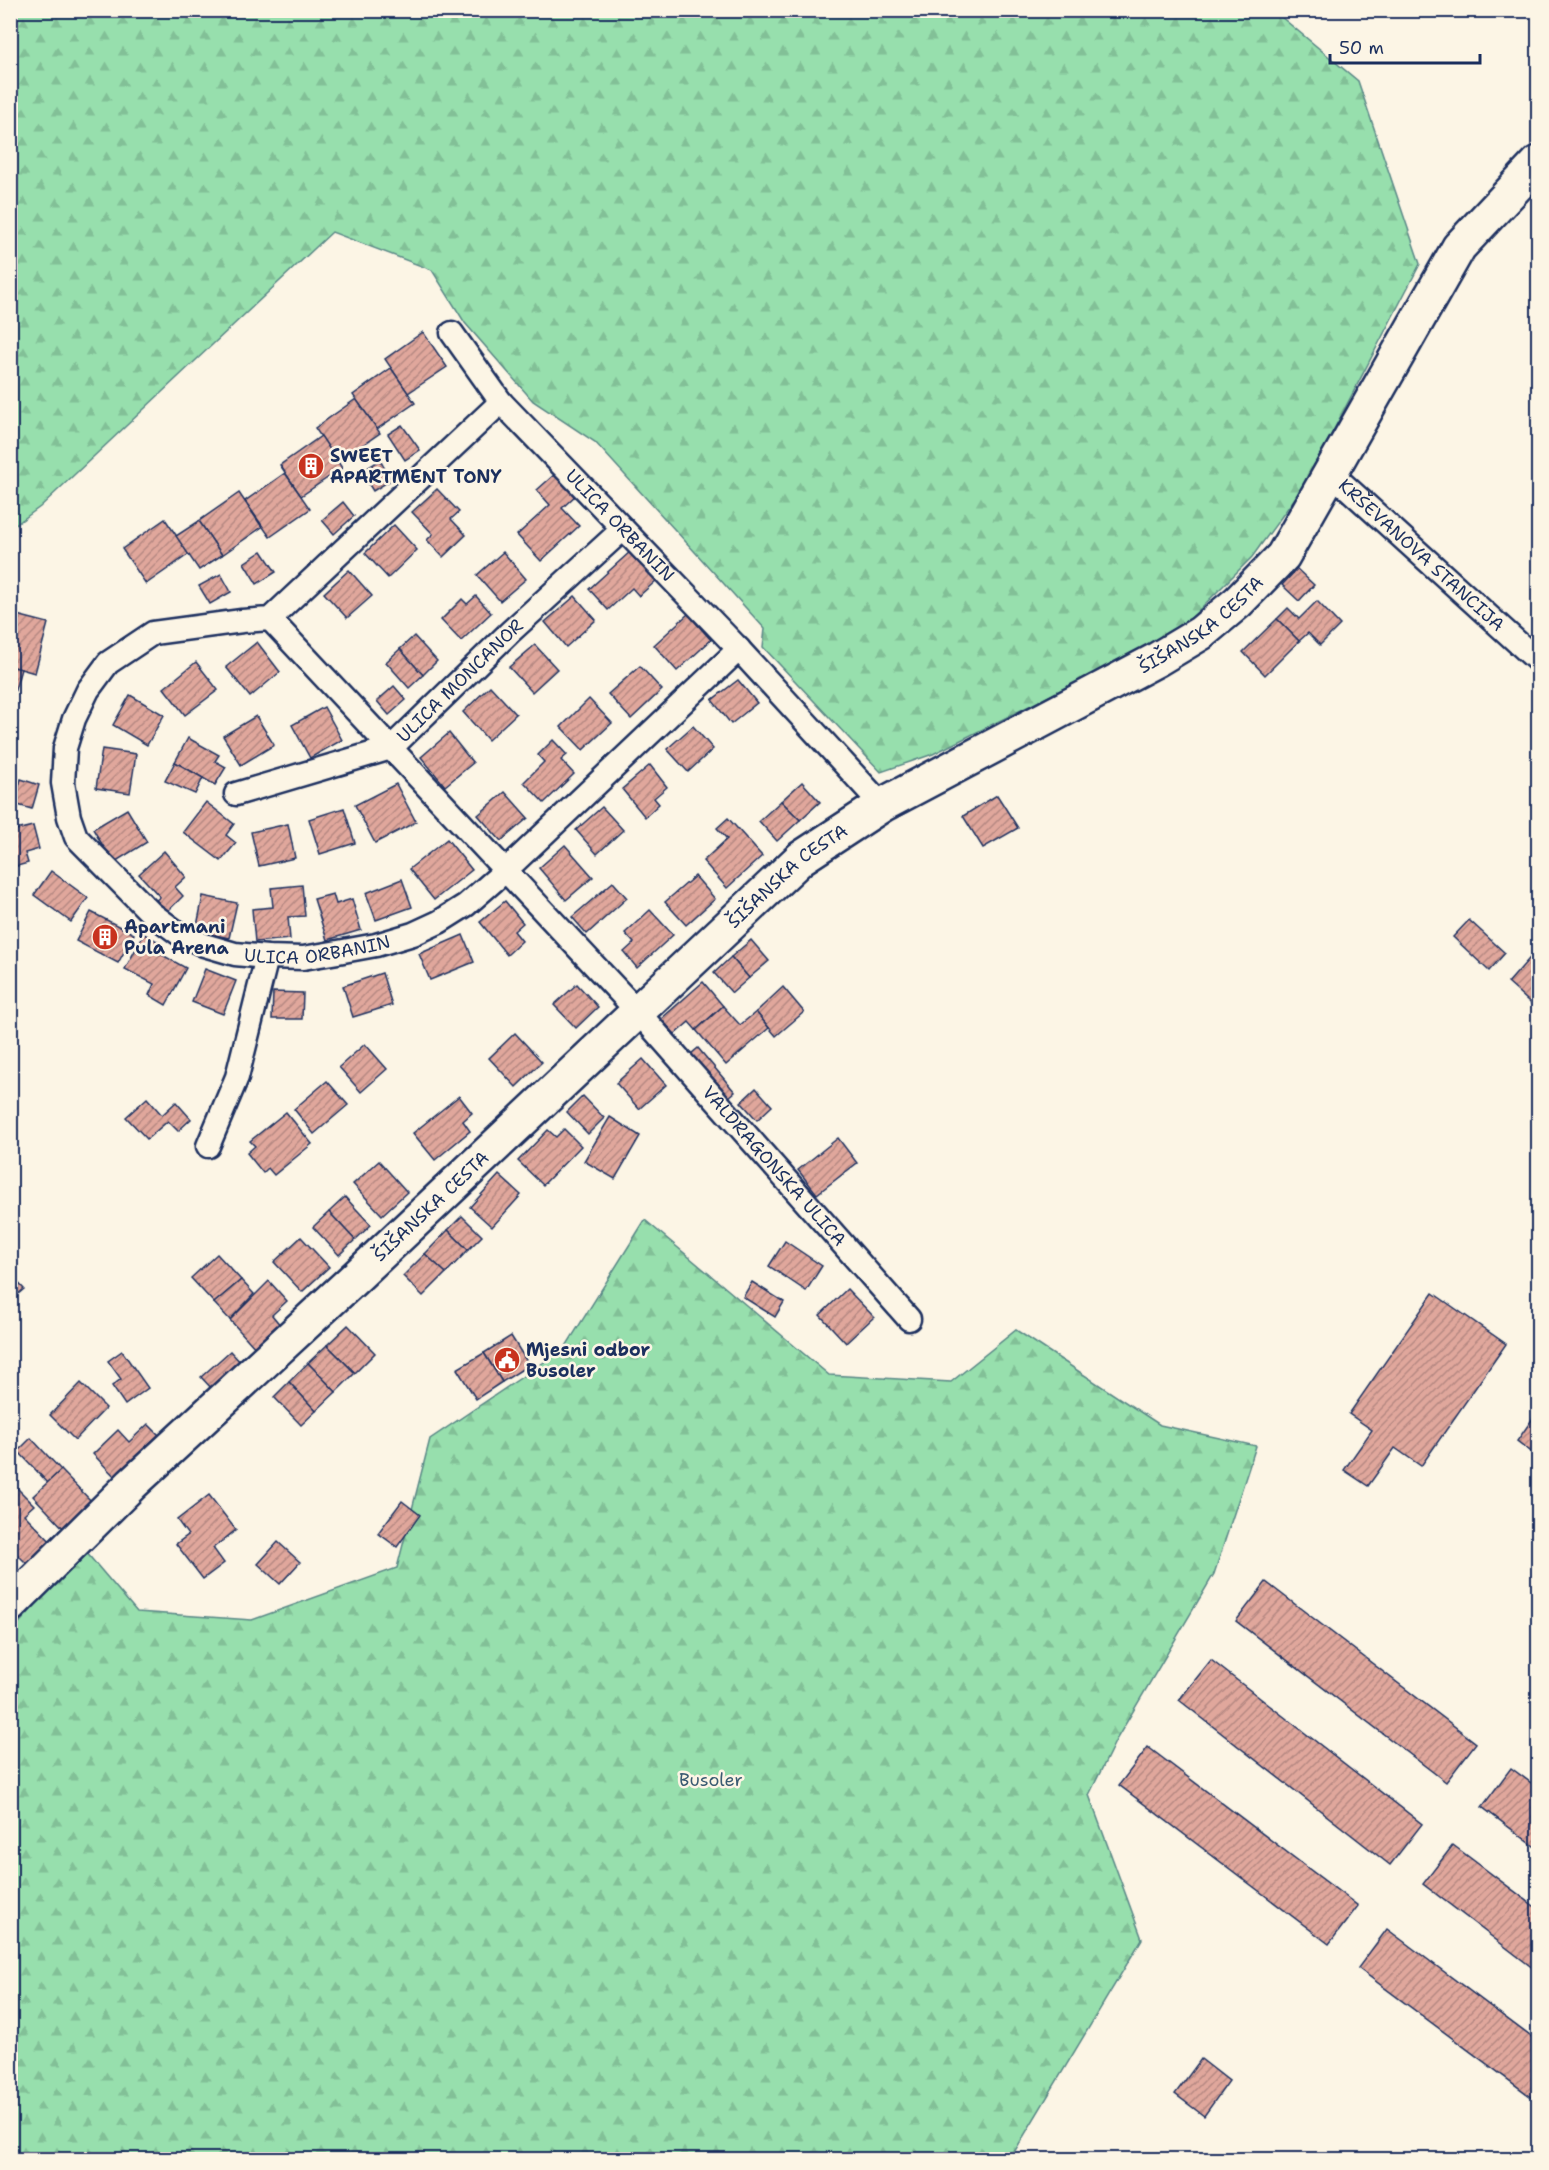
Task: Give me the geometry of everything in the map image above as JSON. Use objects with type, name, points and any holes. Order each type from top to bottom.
[{"type":"main road","name":"ŠIŠANSKA CESTA","points":[[10,1605],[132,1484],[801,858],[882,805],[1156,660],[1201,633],[1238,602],[1283,556],[1459,246],[1539,163]]},
{"type":"street","name":"ULICA ORBANIN","points":[[452,333],[501,402],[739,649],[882,805]]},
{"type":"street","points":[[501,402],[270,619],[638,1012]]},
{"type":"street","name":"KRŠEVANOVA STANCIJA","points":[[1331,472],[1539,661]]},
{"type":"street","name":"ULICA MONCANOR","points":[[237,794],[391,748],[510,632],[623,529]]},
{"type":"street","name":"ULICA ORBANIN","points":[[270,619],[153,633],[108,663],[88,690],[74,719],[65,748],[63,783],[69,817],[76,837],[151,913],[178,933],[204,945],[236,954],[267,957],[303,958],[376,945],[413,934],[439,922],[466,905],[505,871],[739,649]]},
{"type":"street","points":[[208,1146],[237,1077],[267,957]]},
{"type":"street","name":"VALDRAGONSKA ULICA","points":[[638,1012],[909,1319]]},
{"type":"green space","points":[[11,11],[1274,11],[1358,81],[1420,264],[1306,483],[1252,557],[1177,632],[933,754],[881,772],[763,647],[765,629],[595,442],[533,401],[465,323],[432,270],[332,232],[40,507],[11,528]]},
{"type":"green space","name":"Busoler","points":[[645,1220],[829,1375],[951,1382],[1016,1330],[1160,1425],[1256,1446],[1214,1574],[1116,1740],[1089,1795],[1142,1939],[1010,2159],[11,2159],[10,1633],[85,1551],[137,1612],[252,1620],[397,1568],[430,1439],[565,1348]]},
{"type":"building","points":[[423,332],[447,367],[408,393],[385,359]]},
{"type":"building","points":[[391,368],[415,403],[377,429],[353,395]]},
{"type":"building","points":[[356,399],[380,433],[338,462],[315,428]]},
{"type":"building","points":[[402,425],[420,450],[405,460],[388,434]]},
{"type":"building","name":"SWEET APARTMENT TONY","points":[[321,436],[342,468],[301,496],[280,465]]},
{"type":"building","points":[[380,460],[391,480],[373,491],[361,472]]},
{"type":"building","points":[[285,473],[310,509],[270,537],[245,501]]},
{"type":"building","points":[[555,474],[576,495],[562,508],[579,526],[541,561],[517,535],[550,505],[537,490]]},
{"type":"building","points":[[437,489],[459,512],[451,519],[466,535],[443,557],[427,540],[433,534],[412,512]]},
{"type":"building","points":[[239,493],[262,527],[222,555],[199,521]]},
{"type":"building","points":[[343,502],[354,516],[334,534],[322,520]]},
{"type":"building","points":[[165,519],[189,554],[146,584],[122,549]]},
{"type":"building","points":[[199,521],[222,555],[199,570],[176,536]]},
{"type":"building","points":[[394,525],[417,550],[388,578],[365,553]]},
{"type":"building","points":[[262,551],[276,572],[257,584],[244,563]]},
{"type":"building","points":[[631,551],[657,580],[639,596],[632,588],[608,610],[589,589]]},
{"type":"building","points":[[503,552],[526,579],[500,601],[477,575]]},
{"type":"building","points":[[1297,569],[1314,585],[1299,601],[1282,585]]},
{"type":"building","points":[[349,570],[372,596],[347,618],[324,593]]},
{"type":"building","points":[[221,574],[231,592],[210,604],[199,586]]},
{"type":"building","points":[[476,596],[491,613],[461,641],[441,620],[462,599],[467,604]]},
{"type":"building","points":[[575,596],[596,620],[566,647],[545,622]]},
{"type":"building","points":[[1317,601],[1340,625],[1320,645],[1308,633],[1299,641],[1277,619],[1288,608],[1299,619]]},
{"type":"building","points":[[13,614],[48,623],[35,673],[10,666],[10,622]]},
{"type":"building","points":[[688,614],[711,640],[677,671],[654,645]]},
{"type":"building","points":[[1277,619],[1299,641],[1265,675],[1243,652]]},
{"type":"building","points":[[414,636],[437,661],[423,675],[400,649]]},
{"type":"building","points":[[257,642],[280,672],[250,697],[226,667]]},
{"type":"building","points":[[535,645],[557,669],[532,692],[509,667]]},
{"type":"building","points":[[400,649],[423,675],[409,688],[386,662]]},
{"type":"building","points":[[196,662],[218,690],[185,715],[164,688]]},
{"type":"building","points":[[10,666],[21,669],[10,707]]},
{"type":"building","points":[[640,666],[662,690],[631,719],[608,694]]},
{"type":"building","points":[[738,680],[757,703],[731,724],[712,700]]},
{"type":"building","points":[[394,686],[406,700],[389,715],[377,701]]},
{"type":"building","points":[[490,686],[516,714],[488,740],[463,712]]},
{"type":"building","points":[[130,695],[164,715],[147,745],[113,725]]},
{"type":"building","points":[[589,699],[612,723],[583,750],[561,727]]},
{"type":"building","points":[[324,707],[342,740],[310,758],[292,725]]},
{"type":"building","points":[[256,716],[274,745],[241,765],[223,736]]},
{"type":"building","points":[[693,726],[713,749],[688,772],[667,749]]},
{"type":"building","points":[[449,733],[473,763],[445,786],[421,757]]},
{"type":"building","points":[[188,738],[219,755],[215,761],[226,767],[215,785],[175,762]]},
{"type":"building","points":[[553,740],[567,755],[561,760],[574,774],[544,803],[524,782],[544,762],[538,755]]},
{"type":"building","points":[[102,749],[136,754],[130,793],[96,788]]},
{"type":"building","points":[[175,762],[203,778],[195,794],[165,781]]},
{"type":"building","points":[[650,765],[667,787],[654,798],[659,804],[645,817],[622,789]]},
{"type":"building","points":[[21,779],[39,785],[32,809],[14,804]]},
{"type":"building","points":[[802,782],[820,802],[800,820],[781,801]]},
{"type":"building","points":[[396,784],[416,822],[375,843],[355,805]]},
{"type":"building","points":[[505,792],[528,818],[501,841],[478,815]]},
{"type":"building","points":[[997,795],[1018,828],[983,848],[963,816]]},
{"type":"building","points":[[781,801],[800,820],[777,841],[759,821]]},
{"type":"building","points":[[206,802],[234,824],[226,835],[236,843],[221,861],[183,832]]},
{"type":"building","points":[[602,807],[623,830],[597,854],[576,830]]},
{"type":"building","points":[[344,808],[355,843],[320,854],[309,819]]},
{"type":"building","points":[[127,809],[147,842],[113,863],[93,829]]},
{"type":"building","points":[[728,818],[762,856],[727,888],[703,861],[727,839],[717,828]]},
{"type":"building","points":[[14,823],[16,830],[33,826],[39,849],[25,853],[28,863],[10,868],[10,824]]},
{"type":"building","points":[[288,824],[295,858],[259,866],[251,832]]},
{"type":"building","points":[[447,839],[472,870],[434,900],[409,869]]},
{"type":"building","points":[[565,845],[593,877],[566,900],[539,868]]},
{"type":"building","points":[[164,851],[186,877],[175,887],[183,896],[167,912],[156,900],[160,897],[139,874]]},
{"type":"building","points":[[51,871],[88,898],[71,922],[34,895]]},
{"type":"building","points":[[695,876],[715,899],[686,925],[665,902]]},
{"type":"building","points":[[402,879],[412,907],[376,920],[366,893]]},
{"type":"building","points":[[613,882],[627,898],[587,934],[572,917]]},
{"type":"building","points":[[302,885],[305,916],[288,917],[290,939],[255,942],[252,909],[273,907],[271,888]]},
{"type":"building","points":[[333,894],[336,904],[352,899],[361,930],[327,940],[314,899]]},
{"type":"building","points":[[203,896],[237,903],[229,938],[196,931]]},
{"type":"building","points":[[505,901],[523,923],[514,931],[522,941],[507,955],[480,922]]},
{"type":"building","points":[[650,910],[673,935],[637,968],[624,952],[634,943],[625,933]]},
{"type":"building","name":"Apartmani Pula Arena","points":[[91,912],[134,934],[118,963],[76,941]]},
{"type":"building","points":[[1469,920],[1505,953],[1489,971],[1453,937]]},
{"type":"building","points":[[144,934],[159,942],[155,951],[186,968],[166,1005],[149,995],[154,984],[125,969]]},
{"type":"building","points":[[463,935],[474,962],[430,980],[419,954]]},
{"type":"building","points":[[751,940],[769,961],[749,978],[731,957]]},
{"type":"building","points":[[1535,952],[1538,955],[1538,1005],[1536,1008],[1508,983]]},
{"type":"building","points":[[731,957],[749,978],[732,993],[714,973]]},
{"type":"building","points":[[205,969],[236,981],[223,1014],[192,1002]]},
{"type":"building","points":[[382,973],[392,1005],[353,1017],[343,986]]},
{"type":"building","points":[[703,982],[723,1006],[696,1030],[689,1022],[675,1034],[661,1019]]},
{"type":"building","points":[[577,984],[598,1007],[576,1028],[554,1005]]},
{"type":"building","points":[[783,987],[804,1012],[776,1036],[756,1012]]},
{"type":"building","points":[[273,992],[303,993],[302,1019],[272,1019]]},
{"type":"building","points":[[723,1006],[740,1025],[756,1012],[769,1028],[726,1065],[696,1030]]},
{"type":"building","points":[[515,1033],[542,1062],[516,1087],[489,1058]]},
{"type":"building","points":[[365,1044],[387,1069],[361,1092],[339,1067]]},
{"type":"building","points":[[698,1048],[735,1092],[722,1103],[685,1059]]},
{"type":"building","points":[[643,1059],[666,1085],[639,1109],[616,1083]]},
{"type":"building","points":[[327,1081],[348,1105],[314,1134],[294,1109]]},
{"type":"building","points":[[756,1088],[772,1106],[757,1120],[741,1102]]},
{"type":"building","points":[[459,1096],[472,1113],[463,1121],[470,1131],[435,1160],[413,1133]]},
{"type":"building","points":[[583,1096],[604,1118],[588,1134],[567,1112]]},
{"type":"building","points":[[147,1098],[162,1115],[176,1102],[191,1119],[178,1131],[168,1121],[147,1139],[126,1117]]},
{"type":"building","points":[[286,1112],[312,1144],[274,1175],[268,1168],[263,1173],[247,1153],[255,1146],[250,1141]]},
{"type":"building","points":[[610,1117],[640,1136],[615,1179],[584,1161]]},
{"type":"building","points":[[564,1129],[581,1146],[543,1185],[518,1161],[548,1130],[556,1137]]},
{"type":"building","points":[[838,1138],[857,1163],[817,1194],[798,1170]]},
{"type":"building","points":[[379,1161],[407,1192],[382,1215],[353,1184]]},
{"type":"building","points":[[499,1175],[521,1195],[492,1227],[470,1207]]},
{"type":"building","points":[[345,1197],[371,1225],[355,1240],[329,1212]]},
{"type":"building","points":[[329,1212],[355,1240],[339,1255],[313,1227]]},
{"type":"building","points":[[462,1216],[482,1236],[468,1250],[448,1230]]},
{"type":"building","points":[[448,1230],[468,1250],[446,1273],[425,1254]]},
{"type":"building","points":[[301,1237],[329,1267],[302,1292],[274,1262]]},
{"type":"building","points":[[785,1241],[822,1266],[806,1291],[769,1266]]},
{"type":"building","points":[[217,1254],[241,1280],[214,1303],[191,1278]]},
{"type":"building","points":[[425,1254],[446,1273],[423,1296],[403,1276]]},
{"type":"building","points":[[10,1274],[24,1289],[10,1301]]},
{"type":"building","points":[[241,1280],[254,1294],[230,1320],[214,1303]]},
{"type":"building","points":[[269,1281],[287,1301],[272,1315],[281,1326],[256,1349],[230,1320]]},
{"type":"building","points":[[752,1282],[784,1302],[775,1317],[743,1297]]},
{"type":"building","points":[[847,1289],[874,1317],[846,1343],[820,1315]]},
{"type":"building","points":[[1433,1293],[1506,1344],[1421,1466],[1395,1448],[1368,1486],[1344,1470],[1372,1430],[1349,1414]]},
{"type":"building","points":[[348,1325],[375,1353],[355,1373],[327,1345]]},
{"type":"building","points":[[511,1336],[529,1365],[502,1382],[484,1353]]},
{"type":"building","points":[[327,1345],[355,1373],[336,1392],[308,1363]]},
{"type":"building","points":[[122,1351],[148,1388],[125,1405],[112,1386],[121,1379],[108,1361]]},
{"type":"building","points":[[230,1351],[242,1364],[213,1390],[201,1377]]},
{"type":"building","points":[[484,1353],[502,1382],[476,1399],[457,1369]]},
{"type":"building","points":[[308,1363],[336,1392],[316,1411],[289,1382]]},
{"type":"building","points":[[289,1382],[316,1411],[301,1425],[274,1397]]},
{"type":"building","points":[[81,1383],[106,1408],[75,1440],[50,1415]]},
{"type":"building","points":[[1538,1411],[1538,1457],[1517,1441]]},
{"type":"building","points":[[148,1424],[162,1438],[118,1480],[93,1454],[118,1430],[129,1442]]},
{"type":"building","points":[[31,1438],[61,1470],[48,1483],[18,1451]]},
{"type":"building","points":[[61,1470],[94,1504],[66,1531],[33,1496]]},
{"type":"building","points":[[13,1484],[34,1505],[24,1514],[55,1546],[32,1569],[10,1547],[10,1486]]},
{"type":"building","points":[[209,1495],[236,1530],[213,1548],[224,1563],[203,1579],[176,1544],[188,1535],[177,1520]]},
{"type":"building","points":[[402,1501],[420,1515],[397,1547],[378,1533]]},
{"type":"building","points":[[278,1542],[300,1562],[280,1584],[258,1564]]},
{"type":"building","points":[[1266,1582],[1476,1743],[1446,1782],[1236,1621]]},
{"type":"building","points":[[1211,1660],[1422,1824],[1390,1865],[1179,1700]]},
{"type":"building","points":[[1148,1747],[1358,1906],[1329,1944],[1119,1785]]},
{"type":"building","points":[[1511,1768],[1538,1788],[1538,1849],[1482,1807]]},
{"type":"building","points":[[1453,1845],[1538,1909],[1538,1972],[1423,1884]]},
{"type":"building","points":[[1387,1929],[1538,2042],[1538,2102],[1358,1968]]},
{"type":"building","points":[[1201,2059],[1229,2081],[1204,2116],[1175,2094]]},
{"type":"place","name":"SWEET APARTMENT TONY","points":[[311,466]]},
{"type":"place","name":"Apartmani Pula Arena","points":[[105,937]]},
{"type":"place","name":"Mjesni odbor Busoler","points":[[507,1360]]}]
